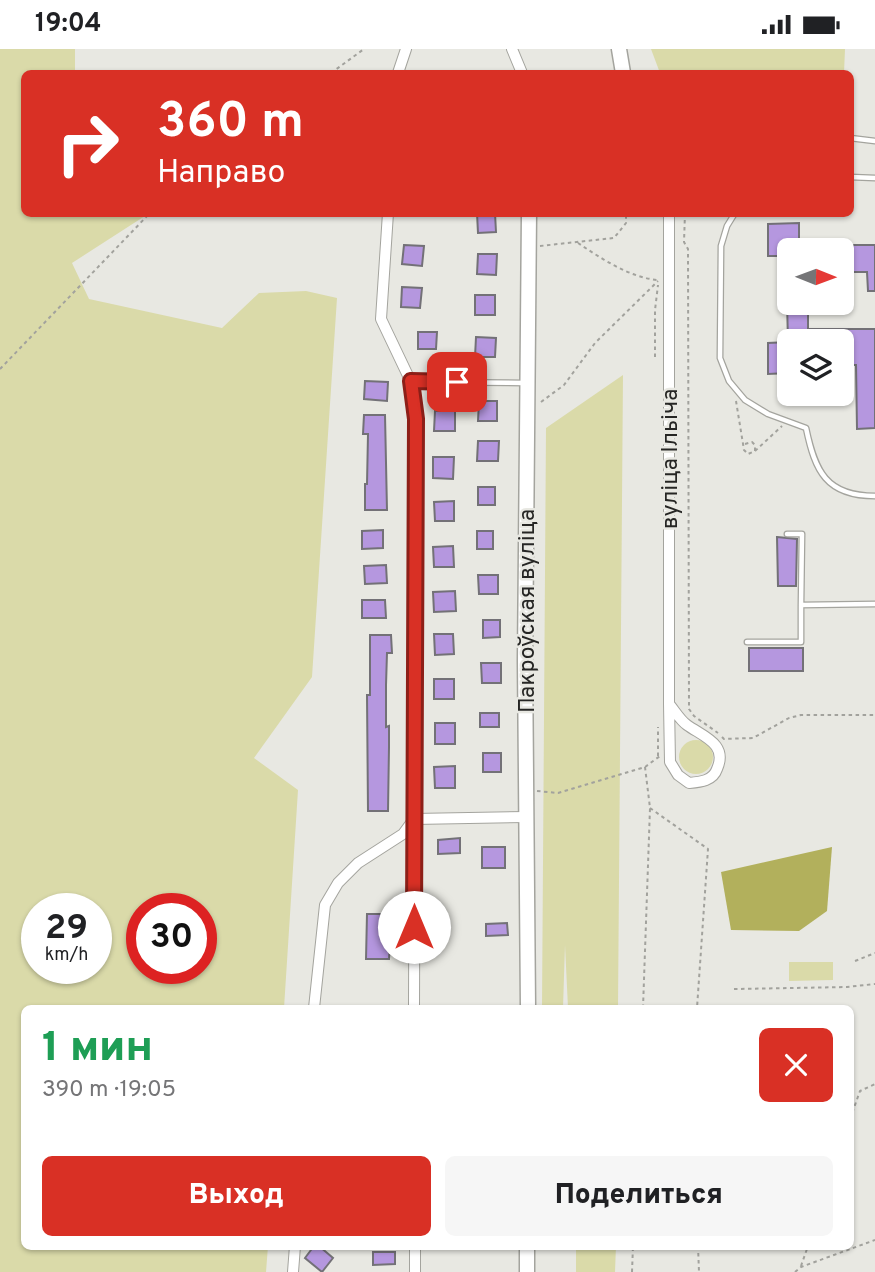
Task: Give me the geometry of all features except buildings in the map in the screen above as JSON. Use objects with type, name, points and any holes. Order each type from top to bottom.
[{"type":"street","points":[[399,70],[406,49]]},
{"type":"street","points":[[512,49],[521,70]]},
{"type":"street","points":[[619,49],[622,70]]},
{"type":"street","points":[[387,217],[381,319],[411,381],[416,419],[414,1005]]},
{"type":"street","name":"Пакроўская вуліца","points":[[528,1005],[526,383],[529,217]]},
{"type":"street","name":"вуліца Ільіча","points":[[669,217],[669,704],[670,762],[678,775],[689,783],[703,782],[716,774],[721,761],[718,747],[709,737],[684,723],[669,704]]},
{"type":"street","points":[[414,819],[527,817]]},
{"type":"street","points":[[314,1005],[325,905],[344,876],[358,863],[403,834],[414,819]]},
{"type":"street","points":[[293,1272],[295,1250]]},
{"type":"street","points":[[415,1250],[415,1272]]},
{"type":"street","points":[[527,1250],[527,1272]]},
{"type":"lane","points":[[854,138],[875,141]]},
{"type":"lane","points":[[854,177],[875,178]]},
{"type":"lane","points":[[733,217],[727,226],[721,246],[720,358],[729,381],[745,400],[768,414],[806,428],[812,458],[823,477],[856,496],[875,496]]},
{"type":"lane","points":[[411,381],[526,383]]},
{"type":"lane","points":[[747,642],[801,642],[802,534],[787,534]]},
{"type":"lane","points":[[802,605],[875,604]]},
{"type":"path","points":[[335,70],[364,49]]},
{"type":"path","points":[[0,369],[146,217]]},
{"type":"path","points":[[528,248],[614,238],[626,223],[626,217]]},
{"type":"path","points":[[685,217],[684,242],[688,249],[688,687],[689,709],[694,716]]},
{"type":"path","points":[[576,242],[624,271],[659,281]]},
{"type":"path","points":[[655,357],[655,310],[659,281]]},
{"type":"path","points":[[526,402],[543,402],[564,385],[595,343],[659,281]]},
{"type":"path","points":[[735,389],[741,437],[747,453],[752,453],[788,421]]},
{"type":"path","points":[[745,444],[754,443],[755,450]]},
{"type":"path","points":[[724,739],[753,738],[789,718],[801,715],[875,715]]},
{"type":"path","points":[[526,790],[558,793],[645,767],[670,750]]},
{"type":"path","points":[[643,1005],[650,809],[645,767]]},
{"type":"path","points":[[650,809],[708,849],[697,1005]]},
{"type":"path","points":[[855,961],[875,953]]},
{"type":"path","points":[[847,981],[847,987]]},
{"type":"path","points":[[807,982],[808,988]]},
{"type":"path","points":[[734,989],[875,984]]},
{"type":"path","points":[[854,1108],[860,1091],[875,1084]]},
{"type":"path","points":[[854,1248],[875,1240]]},
{"type":"path","points":[[632,1272],[633,1250]]},
{"type":"path","points":[[698,1250],[699,1272]]},
{"type":"path","points":[[801,1268],[807,1250]]},
{"type":"path","points":[[794,1272],[849,1250]]},
{"type":"green space","points":[[0,49],[75,49],[75,70],[21,70],[21,217],[143,217],[72,263],[89,299],[222,328],[259,293],[306,291],[337,298],[312,677],[254,758],[298,790],[284,1005],[21,1005],[21,1250],[268,1250],[266,1272],[0,1272]]},
{"type":"green space","points":[[651,49],[845,49],[844,70],[659,70]]},
{"type":"green space","points":[[623,375],[618,1005],[568,1005],[565,945],[563,1005],[542,1005],[546,428]]},
{"type":"green space","points":[[696,740],[708,745],[713,757],[708,769],[696,774],[684,769],[679,757],[684,745]]},
{"type":"green space","points":[[789,962],[833,962],[833,980],[789,981]]},
{"type":"green space","points":[[576,1250],[616,1250],[615,1272],[576,1272]]},
{"type":"shaded area","points":[[832,847],[827,911],[799,931],[731,930],[721,872]]},
{"type":"route","points":[[414,927],[416,419],[411,381],[457,382]]}]
